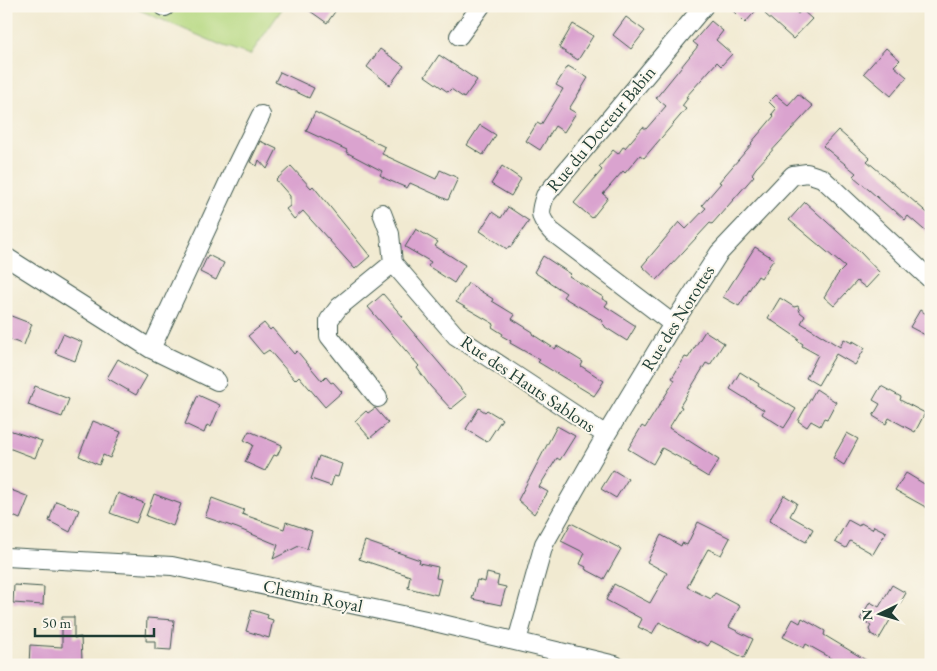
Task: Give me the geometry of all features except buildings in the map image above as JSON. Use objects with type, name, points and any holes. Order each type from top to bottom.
[{"type":"street","points":[[459,36],[481,6]]},
{"type":"street","name":"Rue du Docteur Babin","points":[[673,324],[551,231],[542,220],[540,209],[545,196],[704,6]]},
{"type":"street","points":[[151,349],[261,115]]},
{"type":"street","name":"Rue des Norottes","points":[[517,641],[544,544],[606,435],[673,324],[719,253],[793,175],[807,173],[822,178],[931,280]]},
{"type":"street","points":[[378,398],[329,336],[329,320],[339,307],[393,263],[390,234],[382,213]]},
{"type":"street","points":[[6,257],[151,349],[218,381]]},
{"type":"street","name":"Rue des Hauts Sablons","points":[[393,263],[456,336],[606,435]]},
{"type":"street","name":"Chemin Royal","points":[[6,557],[172,566],[517,641],[570,660],[614,665]]},
{"type":"green space","points":[[130,6],[284,6],[250,55],[221,45]]}]
